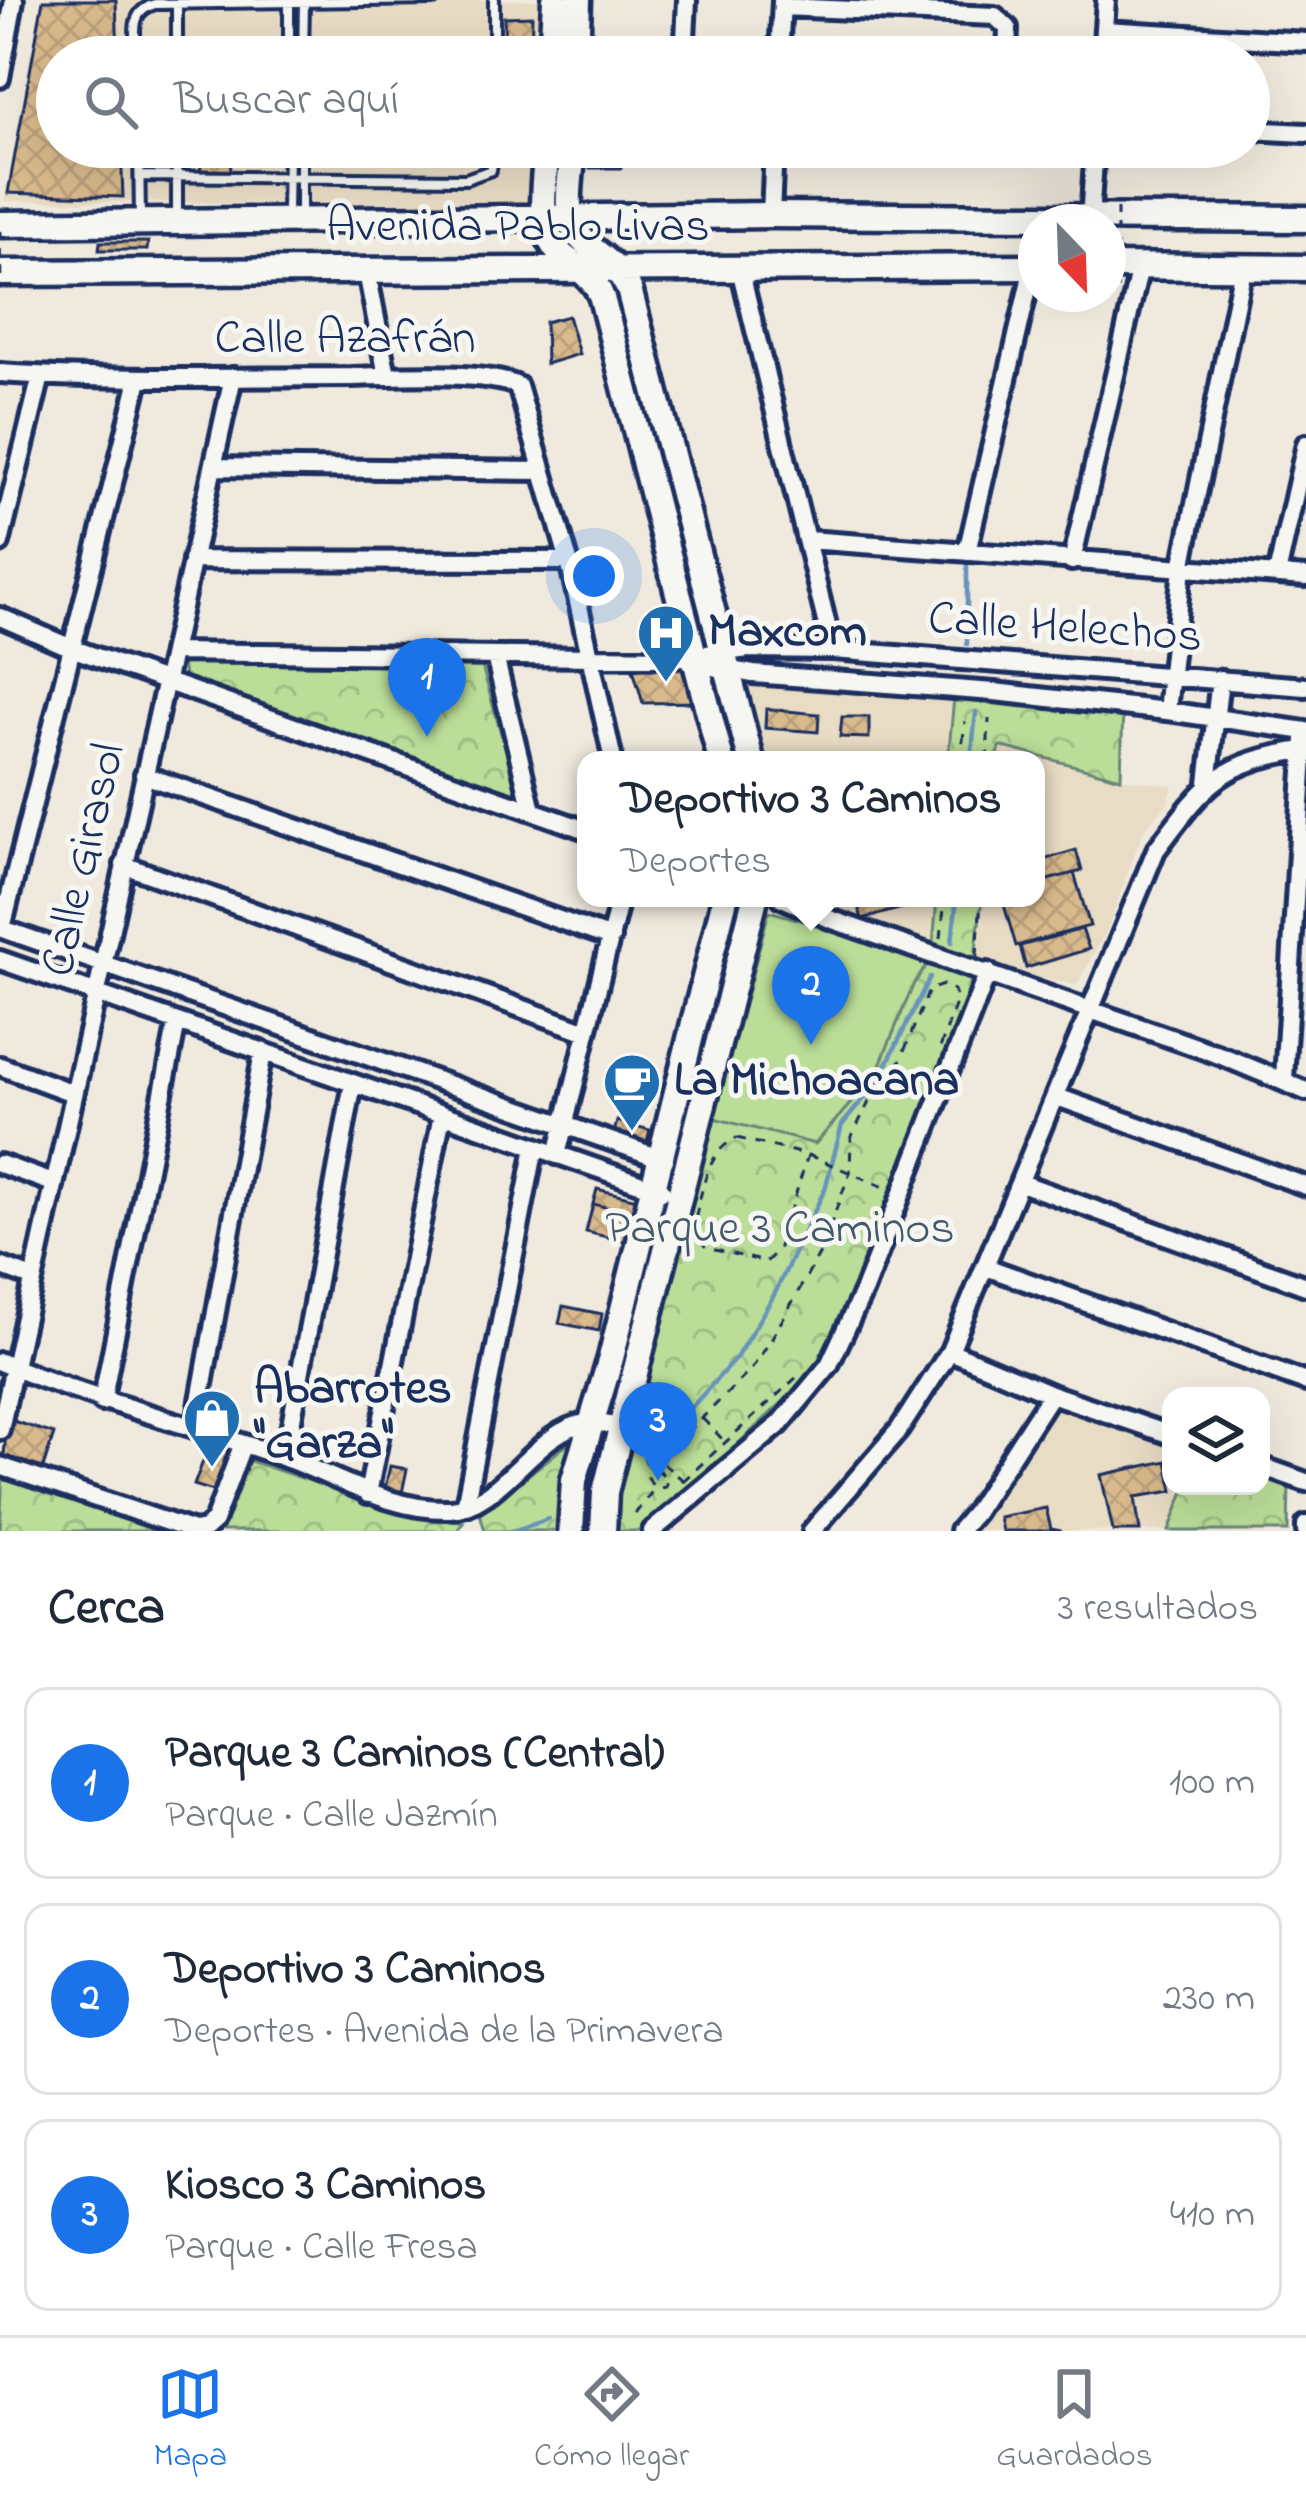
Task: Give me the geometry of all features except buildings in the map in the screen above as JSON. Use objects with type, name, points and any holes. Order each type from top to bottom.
[{"type":"street","points":[[0,78],[14,0]]},
{"type":"street","points":[[553,36],[555,0]]},
{"type":"street","points":[[577,36],[578,0]]},
{"type":"street","points":[[685,36],[687,0]]},
{"type":"street","points":[[1104,36],[1106,0]]},
{"type":"street","points":[[780,36],[782,4],[995,16],[1008,28],[1008,36]]},
{"type":"street","points":[[1104,30],[1205,36]]},
{"type":"street","points":[[1270,40],[1306,42]]},
{"type":"street","points":[[1270,131],[1306,133]]},
{"type":"street","points":[[546,168],[544,218],[555,248],[598,287],[602,298],[688,658],[718,751]]},
{"type":"street","points":[[572,168],[571,217],[577,234],[616,267],[628,289],[749,751]]},
{"type":"street","points":[[771,215],[773,168]]},
{"type":"street","points":[[1091,204],[1094,168]]},
{"type":"street","name":"Avenida Pablo Livas","points":[[0,228],[177,221],[771,215],[1018,218]]},
{"type":"street","name":"Avenida Pablo Livas","points":[[1126,219],[1306,219]]},
{"type":"street","points":[[1126,266],[1306,268]]},
{"type":"street","points":[[1072,561],[1140,266]]},
{"type":"street","name":"Avenida Pablo Livas","points":[[0,273],[1018,267]]},
{"type":"street","points":[[740,268],[833,650]]},
{"type":"street","points":[[1167,711],[1182,568],[1244,268]]},
{"type":"street","points":[[367,272],[387,376]]},
{"type":"street","points":[[968,553],[1024,312]]},
{"type":"street","name":"Calle Azafrán","points":[[0,373],[139,379],[387,376],[499,379],[518,386],[569,561],[612,751]]},
{"type":"street","points":[[0,543],[41,376]]},
{"type":"street","name":"Calle Girasol","points":[[0,1430],[6,1364],[32,1278],[233,377]]},
{"type":"street","points":[[139,379],[1,928],[689,1168]]},
{"type":"street","points":[[1277,575],[1306,444]]},
{"type":"street","points":[[213,467],[542,471]]},
{"type":"street","points":[[808,540],[1306,577]]},
{"type":"street","points":[[192,560],[569,561]]},
{"type":"street","points":[[0,617],[74,649],[577,827]]},
{"type":"street","name":"Calle Helechos","points":[[728,661],[833,650],[1306,687]]},
{"type":"street","points":[[172,652],[591,655],[728,661],[1167,711],[1305,737]]},
{"type":"street","points":[[495,656],[532,810]]},
{"type":"street","points":[[1208,783],[1220,679]]},
{"type":"street","points":[[812,1531],[899,1430],[950,1351],[1156,850],[1208,783],[1305,737]]},
{"type":"street","points":[[1284,1079],[1305,737]]},
{"type":"street","points":[[144,775],[611,938]]},
{"type":"street","points":[[124,865],[587,1033]]},
{"type":"street","points":[[557,1155],[618,907]]},
{"type":"street","points":[[571,1531],[574,1480],[594,1422],[723,907]]},
{"type":"street","points":[[603,1531],[605,1492],[752,907]]},
{"type":"street","points":[[803,907],[1284,1079],[1306,1091]]},
{"type":"street","points":[[0,960],[682,1198]]},
{"type":"street","points":[[652,1531],[780,1424],[829,1365],[864,1290],[982,970]]},
{"type":"street","points":[[103,1402],[176,1022]]},
{"type":"street","points":[[195,1428],[263,1052]]},
{"type":"street","points":[[0,1066],[73,1093]]},
{"type":"street","points":[[285,1458],[353,1083]]},
{"type":"street","points":[[1057,1097],[1306,1186]]},
{"type":"street","points":[[368,1494],[442,1114]]},
{"type":"street","points":[[465,1506],[536,1147]]},
{"type":"street","points":[[0,1164],[53,1183]]},
{"type":"street","points":[[1022,1183],[1306,1286]]},
{"type":"street","points":[[0,1266],[32,1278]]},
{"type":"street","points":[[986,1268],[1306,1382]]},
{"type":"street","points":[[950,1351],[1051,1394],[1162,1432]]},
{"type":"street","points":[[6,1364],[103,1402],[285,1458],[368,1494],[445,1509],[465,1506],[575,1426],[624,1424]]},
{"type":"street","points":[[958,1531],[975,1513],[1051,1394]]},
{"type":"street","points":[[0,1466],[194,1531],[214,1521],[242,1446]]},
{"type":"street","points":[[1270,1469],[1306,1482]]},
{"type":"lane","points":[[137,36],[138,12],[155,4],[434,0]]},
{"type":"lane","points":[[494,0],[494,36]]},
{"type":"lane","points":[[289,3],[289,36]]},
{"type":"lane","points":[[303,36],[304,3]]},
{"type":"lane","points":[[177,4],[177,36]]},
{"type":"lane","points":[[140,168],[140,222]]},
{"type":"lane","points":[[177,168],[177,221]]},
{"type":"lane","points":[[288,168],[294,221]]},
{"type":"lane","points":[[294,221],[301,168]]},
{"type":"lane","points":[[140,176],[466,179],[491,168]]},
{"type":"path","points":[[0,228],[2,284]]},
{"type":"path","points":[[987,751],[989,719]]},
{"type":"path","points":[[962,751],[965,721]]},
{"type":"path","points":[[939,955],[944,907]]},
{"type":"path","points":[[981,907],[982,970]]},
{"type":"path","points":[[635,1514],[654,1489],[665,1487],[666,1472],[659,1460],[752,1370],[772,1338],[820,1253],[850,1172],[851,1138],[871,1098],[892,1081],[929,990],[943,985],[954,989],[957,1000],[934,1063]]},
{"type":"path","points":[[808,1155],[774,1258],[756,1262],[698,1241],[692,1232],[714,1155],[725,1142],[749,1138],[808,1155],[889,1189]]},
{"type":"path","points":[[651,1473],[666,1472],[683,1481],[805,1370]]},
{"type":"path","points":[[702,1418],[727,1444]]},
{"type":"path","points":[[624,1424],[651,1473],[648,1482],[654,1489]]},
{"type":"shaded area","points":[[46,0],[539,0],[537,36],[38,36]]},
{"type":"shaded area","points":[[36,48],[36,168],[532,168],[530,213],[387,204],[4,201]]},
{"type":"shaded area","points":[[763,684],[954,697],[949,751],[760,751],[748,687]]},
{"type":"shaded area","points":[[1045,758],[1173,786],[1169,802],[1143,831],[1108,928],[1077,985],[974,966],[981,907],[1045,907]]},
{"type":"shaded area","points":[[815,907],[936,907],[932,958]]},
{"type":"shaded area","points":[[1055,1406],[1162,1441],[1162,1495],[1183,1495],[1169,1531],[971,1531]]},
{"type":"green space","points":[[182,662],[482,666],[519,797],[184,678]]},
{"type":"green space","points":[[954,697],[1123,707],[1121,778],[1045,758],[1045,751],[1000,746],[999,751],[949,751]]},
{"type":"green space","name":"Parque 3 Caminos","points":[[936,907],[981,907],[974,966],[980,978],[836,1339],[808,1378],[690,1489],[640,1531],[613,1531],[619,1480],[714,1118],[816,1143],[876,1074],[914,983],[932,958]]},
{"type":"green space","points":[[769,911],[932,958],[914,983],[876,1074],[815,1144],[714,1118]]},
{"type":"green space","points":[[570,1442],[559,1506],[562,1531],[485,1531],[480,1513]]},
{"type":"green space","points":[[244,1459],[374,1502],[463,1522],[457,1531],[217,1531]]},
{"type":"green space","points":[[3,1473],[179,1531],[0,1531]]},
{"type":"green space","points":[[1270,1476],[1289,1482],[1288,1531],[1169,1531],[1183,1495],[1270,1495]]},
{"type":"waterway","points":[[967,566],[967,644]]},
{"type":"waterway","points":[[972,751],[976,712]]},
{"type":"waterway","points":[[952,942],[956,907]]},
{"type":"waterway","points":[[660,1442],[736,1358],[774,1295],[825,1189],[842,1125],[879,1080],[930,977]]},
{"type":"waterway","points":[[515,1531],[548,1519]]},
{"type":"place","name":"Maxcom","points":[[666,684]]},
{"type":"place","name":"Parque 3 Caminos (Central)","points":[[427,737]]},
{"type":"place","name":"Deportivo 3 Caminos","points":[[811,1045]]},
{"type":"place","name":"La Michoacana","points":[[632,1133]]},
{"type":"place","name":"Abarrotes \"Garza\"","points":[[212,1469]]},
{"type":"place","name":"Kiosco 3 Caminos","points":[[658,1481]]}]
